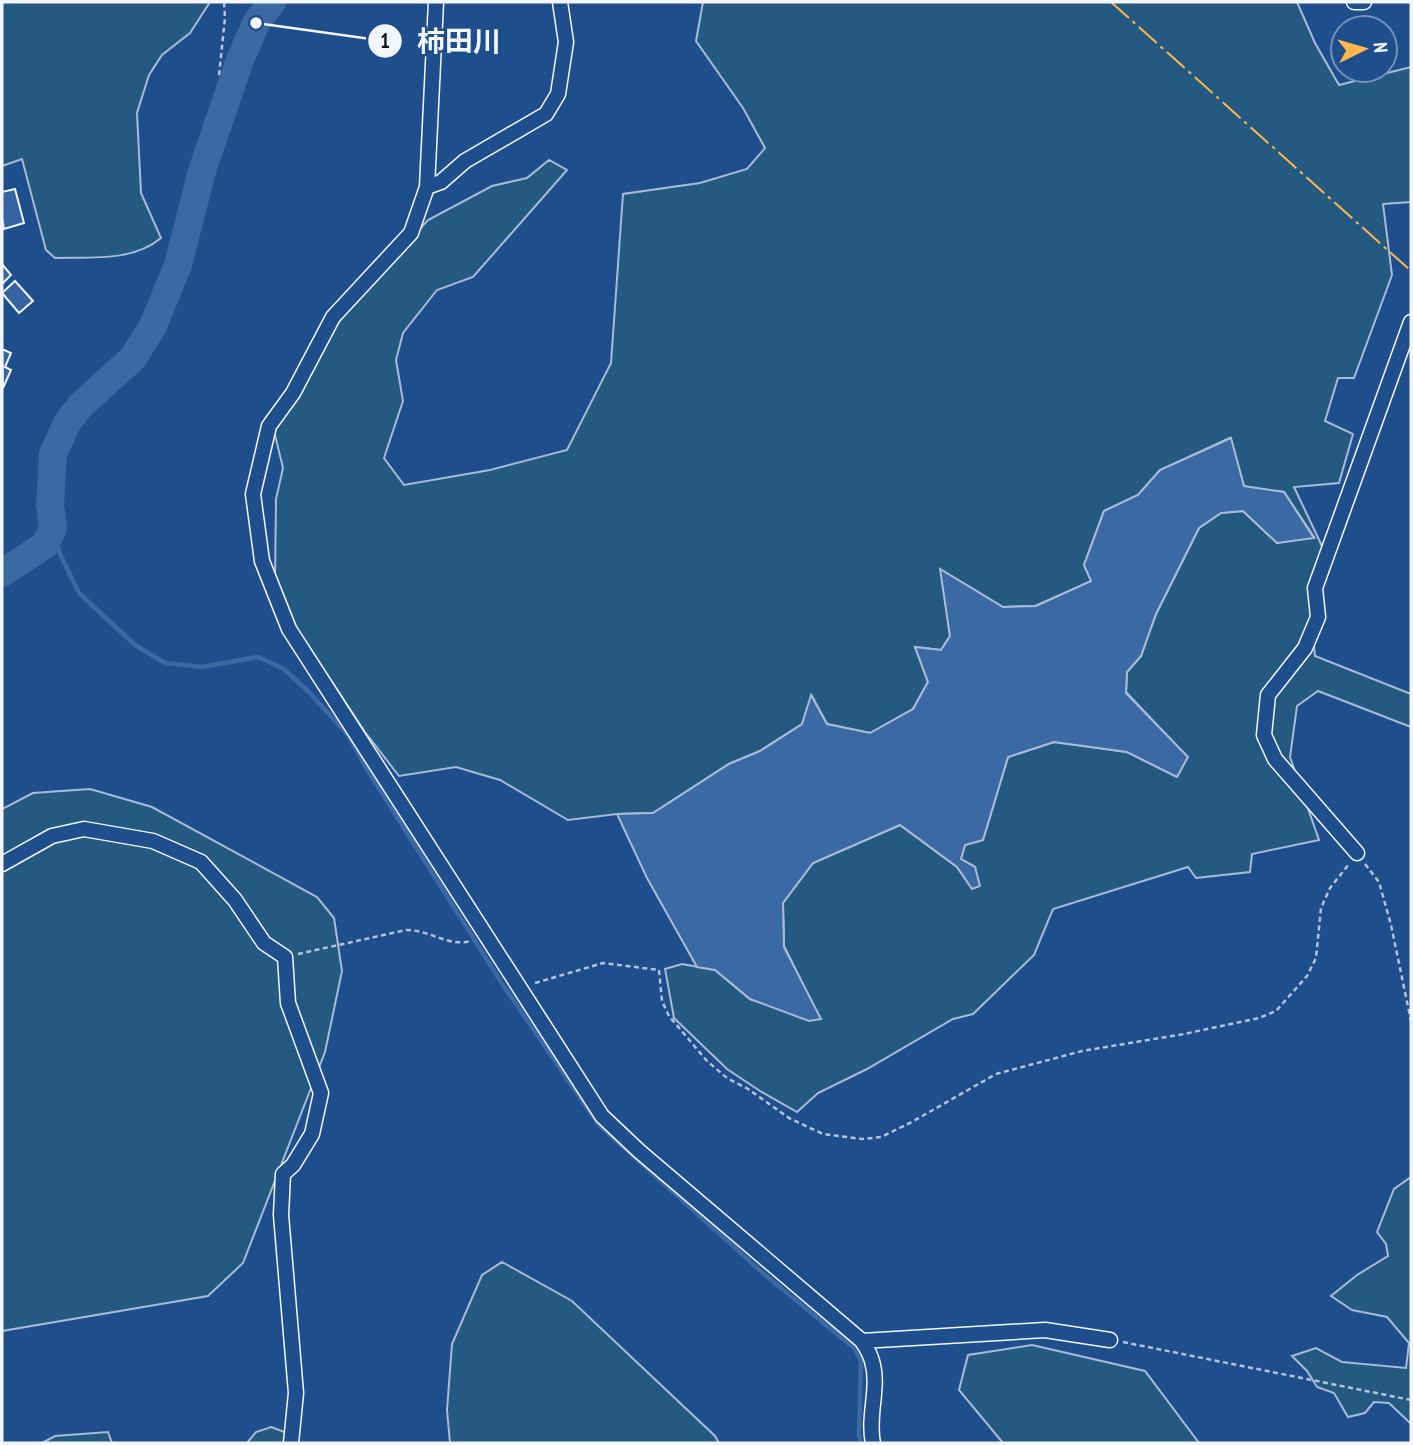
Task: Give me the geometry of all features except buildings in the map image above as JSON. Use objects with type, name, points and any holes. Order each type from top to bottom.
[{"type":"street","points":[[436,2],[426,187],[411,233],[333,317],[293,393],[269,426],[253,494],[262,561],[289,629],[602,1116],[862,1341],[872,1360],[875,1379],[870,1430],[873,1443]]},
{"type":"street","points":[[426,187],[441,182],[465,161],[547,114],[558,94],[566,42],[560,2]]},
{"type":"street","points":[[1354,2],[1364,2]]},
{"type":"street","points":[[1357,853],[1275,759],[1264,735],[1266,708],[1268,695],[1305,648],[1318,617],[1315,587],[1411,322]]},
{"type":"street","points":[[2,864],[52,836],[84,830],[153,841],[201,862],[235,900],[264,943],[285,957],[288,1003],[321,1093],[312,1134],[293,1165],[283,1174],[281,1215],[296,1392],[291,1443]]},
{"type":"street","points":[[862,1341],[1045,1330],[1110,1340]]},
{"type":"path","points":[[219,75],[224,2]]},
{"type":"path","points":[[524,996],[537,981],[603,963],[659,970],[662,1001],[668,1016],[727,1078],[748,1089],[789,1118],[822,1134],[862,1139],[881,1137],[1005,1071],[1082,1051],[1259,1018],[1276,1011],[1307,975],[1316,958],[1321,908],[1330,888],[1357,853],[1379,882],[1411,1021]]},
{"type":"path","points":[[285,957],[406,930],[421,930],[450,942],[469,942]]},
{"type":"path","points":[[1110,1340],[1411,1399]]},
{"type":"shaded area","points":[[2,2],[210,2],[190,33],[162,55],[149,75],[137,113],[141,193],[161,238],[150,246],[124,255],[97,258],[55,258],[46,250],[22,159],[2,166]]},
{"type":"shaded area","points":[[703,2],[1297,2],[1329,68],[1329,84],[1399,84],[1399,70],[1411,67],[1411,202],[1383,204],[1392,275],[1354,378],[1338,378],[1325,421],[1353,434],[1339,483],[1294,487],[1322,546],[1309,596],[1315,656],[1411,694],[1411,727],[1318,691],[1297,706],[1290,757],[1319,840],[1252,854],[1250,872],[1196,878],[1188,867],[1053,909],[1034,955],[973,1014],[953,1019],[867,1069],[818,1093],[797,1112],[727,1069],[674,1018],[665,969],[682,964],[715,970],[750,999],[820,1019],[784,946],[783,903],[813,863],[900,825],[957,867],[972,888],[979,886],[975,867],[961,859],[965,845],[983,840],[1008,757],[1054,742],[1127,752],[1177,777],[1187,757],[1126,692],[1127,672],[1141,656],[1156,614],[1199,528],[1221,513],[1243,511],[1277,543],[1314,537],[1284,492],[1244,487],[1230,438],[1160,470],[1138,495],[1104,511],[1084,565],[1092,581],[1035,606],[1003,607],[941,570],[950,636],[941,650],[915,647],[928,682],[913,709],[870,733],[827,724],[812,696],[802,724],[760,751],[729,764],[653,813],[568,820],[500,780],[456,767],[399,776],[365,732],[296,627],[275,579],[276,499],[283,468],[274,431],[346,309],[428,220],[492,186],[527,178],[549,160],[567,170],[473,277],[437,290],[403,333],[396,360],[403,401],[384,458],[404,485],[490,470],[567,450],[611,363],[623,194],[700,183],[747,169],[765,148],[743,108],[696,41]]},
{"type":"shaded area","points":[[1231,438],[1244,486],[1284,492],[1314,538],[1277,543],[1243,511],[1221,513],[1199,528],[1156,614],[1141,656],[1127,672],[1126,693],[1188,757],[1177,777],[1127,752],[1054,742],[1008,757],[983,840],[965,845],[961,859],[975,867],[980,886],[972,889],[957,867],[900,825],[813,863],[783,903],[784,947],[821,1019],[809,1021],[750,999],[715,970],[697,967],[647,878],[617,814],[653,813],[729,764],[760,751],[802,724],[811,695],[827,724],[870,733],[913,709],[928,682],[915,647],[941,650],[950,636],[940,569],[1003,607],[1036,606],[1091,581],[1084,565],[1104,511],[1138,495],[1160,470]]},
{"type":"shaded area","points":[[90,789],[152,807],[317,897],[334,918],[342,971],[325,1052],[243,1263],[208,1296],[2,1331],[2,809],[33,793]]},
{"type":"shaded area","points":[[1411,1177],[1411,1424],[1389,1403],[1374,1402],[1365,1413],[1348,1417],[1334,1393],[1317,1387],[1307,1371],[1292,1356],[1316,1348],[1342,1362],[1406,1368],[1409,1343],[1387,1317],[1352,1310],[1331,1296],[1357,1275],[1388,1256],[1386,1244],[1377,1232],[1394,1189]]},
{"type":"shaded area","points":[[502,1262],[572,1301],[715,1436],[719,1443],[450,1443],[447,1410],[452,1344],[482,1275]]},
{"type":"shaded area","points":[[1032,1345],[1145,1371],[1199,1443],[1003,1443],[959,1390],[968,1355]]},
{"type":"shaded area","points":[[271,1427],[290,1434],[296,1443],[247,1443],[256,1432]]},
{"type":"shaded area","points":[[108,1432],[112,1443],[42,1443],[55,1436]]},
{"type":"waterway","points":[[2,573],[45,545],[53,528],[50,504],[53,454],[67,423],[80,406],[133,358],[153,326],[178,265],[202,171],[240,60],[256,23],[272,2]]},
{"type":"waterway","points":[[53,528],[60,554],[79,593],[135,645],[165,663],[202,667],[258,657],[284,669],[348,735],[501,982],[598,1124],[764,1274],[854,1348],[861,1361],[861,1443]]},
{"type":"power","points":[[1111,2],[1411,271]]},
{"type":"place","name":"柿田川","points":[[256,23]]}]
